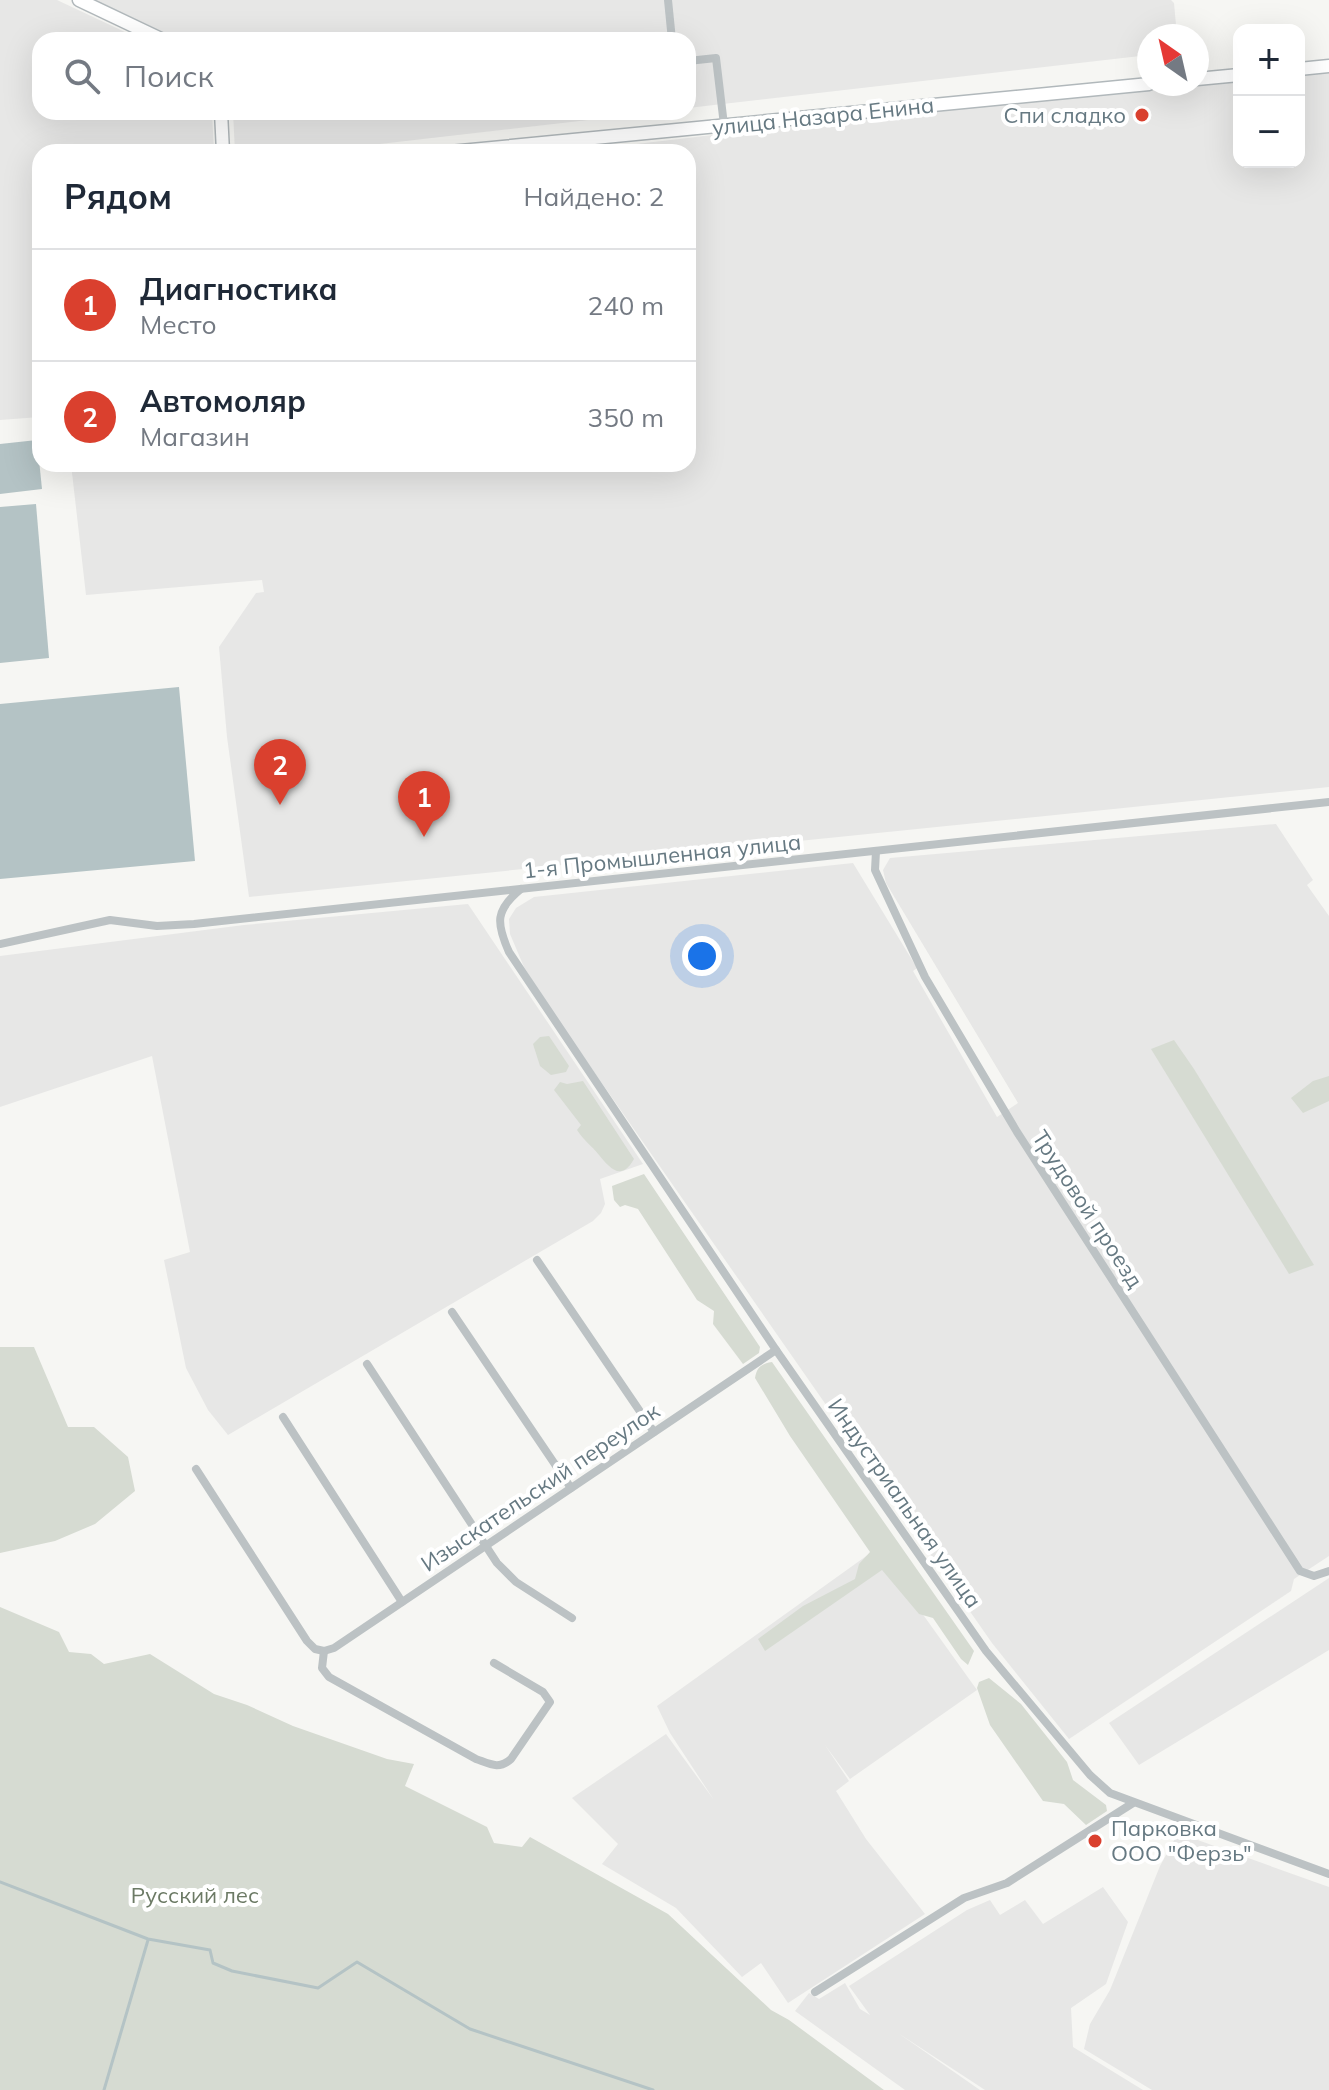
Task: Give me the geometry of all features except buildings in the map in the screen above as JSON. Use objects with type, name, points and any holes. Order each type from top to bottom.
[{"type":"main road","points":[[79,0],[146,32]]},
{"type":"main road","points":[[1305,68],[1329,66]]},
{"type":"main road","points":[[1209,78],[1233,76]]},
{"type":"main road","name":"улица Назара Енина","points":[[531,144],[1137,85]]},
{"type":"main road","points":[[221,120],[223,144]]},
{"type":"street","points":[[668,0],[671,32]]},
{"type":"street","points":[[696,60],[716,58],[724,125]]},
{"type":"street","name":"1-я Промышленная улица","points":[[0,944],[110,920],[157,926],[182,925],[1329,802]]},
{"type":"street","name":"Трудовой проезд","points":[[876,851],[875,870],[929,984],[1023,1140],[1300,1571],[1314,1576],[1329,1571]]},
{"type":"street","name":"Индустриальная улица","points":[[521,889],[506,901],[500,915],[500,932],[509,952],[776,1350],[993,1661],[1090,1775],[1110,1793],[1329,1874]]},
{"type":"street","points":[[537,1260],[654,1432]]},
{"type":"street","points":[[452,1312],[571,1488]]},
{"type":"street","name":"Изыскательский переулок","points":[[324,1651],[334,1648],[776,1350]]},
{"type":"street","points":[[367,1364],[504,1572],[572,1618]]},
{"type":"street","points":[[283,1417],[402,1602]]},
{"type":"street","points":[[196,1469],[307,1641],[315,1649],[324,1651],[322,1668],[329,1677],[476,1759],[497,1767],[511,1759],[550,1702],[543,1692],[494,1663]]},
{"type":"street","points":[[815,1992],[953,1905],[1007,1883],[1133,1803]]},
{"type":"shaded area","points":[[0,0],[57,0],[125,32],[32,32],[32,120],[212,120],[214,144],[32,144],[32,418],[0,420]]},
{"type":"shaded area","points":[[95,0],[1171,0],[1176,24],[1137,24],[1137,56],[696,107],[696,32],[163,32]]},
{"type":"shaded area","points":[[1329,72],[1329,787],[249,897],[227,737],[219,647],[256,593],[264,592],[262,580],[86,595],[72,472],[696,472],[696,144],[637,144],[1137,91],[1137,96],[1209,96],[1209,84],[1233,82],[1233,168],[1305,168],[1305,74]]},
{"type":"shaded area","points":[[233,120],[588,120],[380,144],[235,144]]},
{"type":"shaded area","points":[[32,441],[32,472],[40,472],[42,489],[0,494],[0,444]]},
{"type":"shaded area","points":[[36,504],[49,658],[0,663],[0,507]]},
{"type":"shaded area","points":[[179,687],[195,861],[0,879],[0,704]]},
{"type":"shaded area","points":[[1276,824],[1313,880],[1307,885],[1329,916],[1329,1556],[1294,1579],[1291,1591],[1069,1739],[992,1643],[553,1013],[524,967],[510,934],[509,919],[516,908],[534,897],[853,863],[917,968],[913,971],[997,1117],[1018,1103],[886,883],[883,870],[890,858]]},
{"type":"shaded area","points":[[468,904],[643,1164],[600,1179],[605,1204],[593,1221],[228,1435],[208,1410],[186,1368],[164,1260],[190,1252],[152,1056],[0,1107],[0,956],[244,925]]},
{"type":"shaded area","points":[[876,1549],[977,1690],[850,1779],[825,1745],[849,1781],[836,1791],[866,1839],[925,1914],[788,2003],[761,1963],[742,1977],[676,1908],[602,1864],[618,1844],[572,1798],[666,1734],[714,1800],[670,1733],[657,1706]]},
{"type":"shaded area","points":[[1329,1578],[1329,1650],[1139,1765],[1109,1723]]},
{"type":"shaded area","points":[[1178,1833],[1329,1887],[1329,2090],[1152,2090],[1084,2049],[1090,2024],[1110,1990],[1160,1866]]},
{"type":"shaded area","points":[[1103,1887],[1128,1922],[1106,1984],[1071,2008],[1073,2047],[1143,2090],[985,2090],[898,2033],[980,2090],[905,2090],[795,2011],[809,1993],[819,1999],[845,1983],[860,2009],[870,2015],[849,1986],[967,1910],[990,1900],[1000,1915],[1025,1900],[1043,1924]]},
{"type":"green space","points":[[549,1036],[569,1066],[566,1072],[551,1075],[540,1066],[533,1044],[540,1037]]},
{"type":"green space","points":[[1174,1040],[1314,1265],[1289,1274],[1151,1049]]},
{"type":"green space","points":[[1329,1076],[1329,1101],[1303,1113],[1291,1098],[1313,1081]]},
{"type":"green space","points":[[583,1081],[634,1159],[625,1170],[611,1168],[582,1137],[577,1130],[581,1125],[554,1090],[560,1082]]},
{"type":"green space","points":[[644,1174],[760,1347],[759,1353],[743,1364],[713,1324],[714,1311],[697,1300],[638,1209],[625,1205],[620,1207],[614,1200],[612,1186]]},
{"type":"green space","points":[[0,1347],[34,1347],[68,1427],[94,1427],[128,1457],[135,1491],[95,1524],[55,1541],[0,1553]]},
{"type":"green space","points":[[772,1362],[974,1651],[968,1665],[933,1618],[919,1614],[882,1570],[765,1651],[758,1639],[803,1606],[855,1579],[859,1564],[870,1552],[790,1436],[755,1378],[760,1367]]},
{"type":"green space","name":"Русский лес","points":[[0,1607],[59,1632],[69,1652],[91,1654],[104,1664],[150,1654],[214,1694],[387,1759],[414,1764],[405,1786],[487,1827],[494,1843],[522,1847],[530,1837],[668,1914],[771,2010],[884,2090],[0,2090]]},
{"type":"green space","points":[[989,1678],[1021,1704],[1067,1762],[1073,1780],[1106,1805],[1107,1811],[1086,1825],[1064,1804],[1043,1801],[990,1725],[977,1688],[979,1682]]},
{"type":"waterway","points":[[0,1882],[148,1939],[210,1950],[213,1963],[232,1971],[318,1988],[357,1962],[470,2029],[653,2090]]},
{"type":"waterway","points":[[104,2090],[148,1940]]},
{"type":"place","name":"Спи сладко","points":[[1142,115]]},
{"type":"place","name":"Автомоляр","points":[[280,805]]},
{"type":"place","name":"Диагностика","points":[[424,837]]},
{"type":"place","name":"Парковка ООО \"Ферзь\"","points":[[1095,1841]]}]
